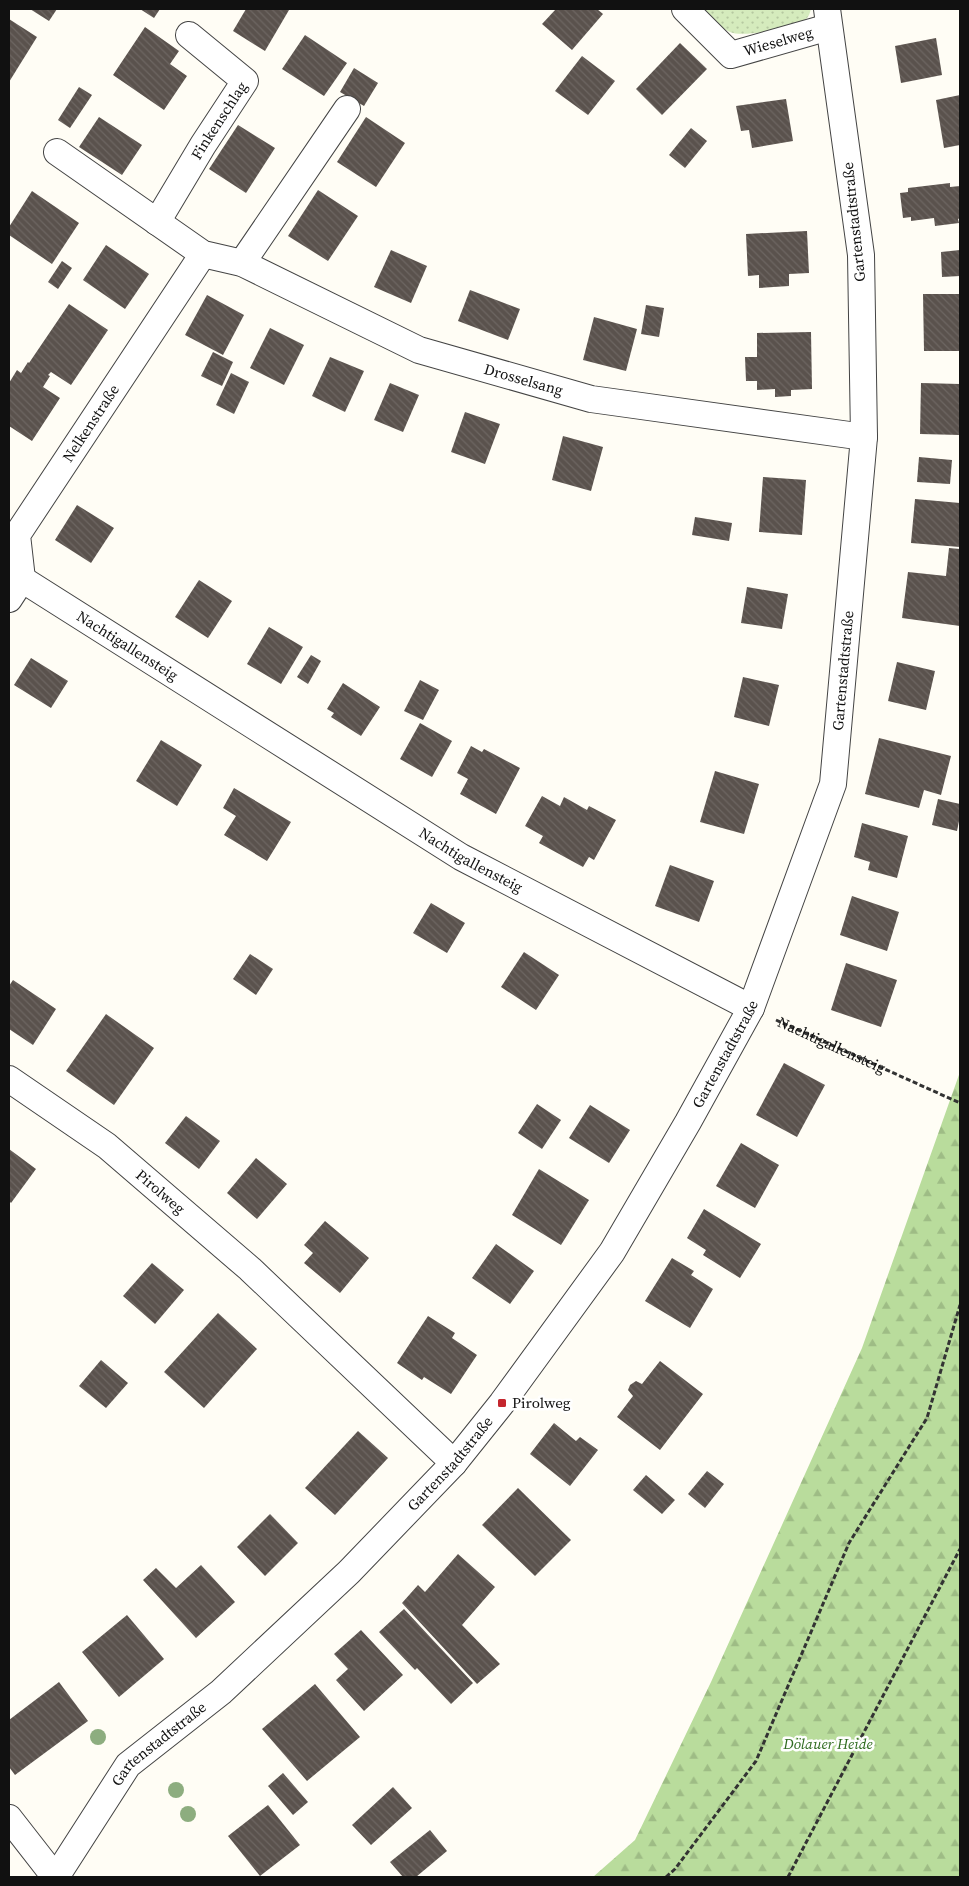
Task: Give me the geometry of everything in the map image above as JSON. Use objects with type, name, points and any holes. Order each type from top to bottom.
[{"type":"street","name":"Wieselweg","points":[[685,9],[731,55],[828,18]]},
{"type":"street","name":"Gartenstadtstraße","points":[[56,1877],[128,1766],[220,1692],[349,1572],[454,1463],[527,1371],[612,1252],[688,1122],[750,1008],[833,784],[864,437],[860,255],[828,18]]},
{"type":"street","name":"Finkenschlag","points":[[157,222],[203,145],[245,81],[190,35]]},
{"type":"street","points":[[242,263],[347,108]]},
{"type":"street","points":[[57,152],[203,254]]},
{"type":"street","name":"Drosselsang","points":[[203,254],[242,263],[420,350],[591,399],[864,437]]},
{"type":"street","name":"Nelkenstraße","points":[[13,583],[16,535],[203,254]]},
{"type":"street","name":"Nachtigallensteig","points":[[13,583],[461,857],[750,1008]]},
{"type":"street","name":"Pirolweg","points":[[9,1079],[107,1146],[250,1270],[454,1463]]},
{"type":"street","points":[[9,1818],[56,1877]]},
{"type":"path","name":"Nachtigallensteig","points":[[750,1008],[960,1103]]},
{"type":"path","points":[[666,1877],[675,1869],[756,1761],[849,1543],[927,1418],[960,1305]]},
{"type":"path","points":[[788,1877],[960,1549]]},
{"type":"green space","points":[[704,9],[811,9],[807,18],[792,26],[757,33],[736,34],[719,25]]},
{"type":"green space","name":"Dölauer Heide","points":[[960,1072],[960,1877],[593,1877],[635,1840],[711,1682],[862,1348]]},
{"type":"building","points":[[30,9],[57,9],[49,21]]},
{"type":"building","points":[[140,9],[160,9],[154,18]]},
{"type":"building","points":[[246,9],[289,10],[265,51],[233,31]]},
{"type":"building","points":[[556,9],[597,9],[603,14],[572,50],[542,24]]},
{"type":"building","points":[[9,19],[37,37],[9,82]]},
{"type":"building","points":[[145,27],[179,51],[170,64],[187,76],[164,110],[113,75]]},
{"type":"building","points":[[305,35],[347,63],[324,96],[282,69]]},
{"type":"building","points":[[936,38],[942,75],[901,83],[895,46]]},
{"type":"building","points":[[680,43],[707,69],[662,115],[636,89]]},
{"type":"building","points":[[582,56],[615,81],[588,115],[555,91]]},
{"type":"building","points":[[354,68],[378,83],[364,106],[340,92]]},
{"type":"building","points":[[79,87],[92,95],[70,128],[58,120]]},
{"type":"building","points":[[960,95],[960,145],[944,148],[936,100]]},
{"type":"building","points":[[786,99],[793,141],[752,148],[749,130],[741,131],[736,106]]},
{"type":"building","points":[[99,117],[142,145],[122,175],[79,147]]},
{"type":"building","points":[[366,117],[405,143],[376,187],[337,162]]},
{"type":"building","points":[[238,125],[275,148],[246,193],[209,169]]},
{"type":"building","points":[[691,128],[707,141],[685,168],[669,155]]},
{"type":"building","points":[[950,183],[950,187],[960,186],[959,223],[935,226],[934,218],[911,221],[911,217],[903,218],[900,193],[908,192],[908,188]]},
{"type":"building","points":[[318,190],[358,216],[328,261],[288,236]]},
{"type":"building","points":[[32,191],[79,223],[52,264],[9,235],[9,227]]},
{"type":"building","points":[[807,231],[809,273],[789,274],[789,286],[759,288],[759,275],[748,276],[746,234]]},
{"type":"building","points":[[106,245],[149,274],[125,309],[83,280]]},
{"type":"building","points":[[391,250],[427,266],[411,303],[374,287]]},
{"type":"building","points":[[960,250],[960,276],[942,277],[941,252]]},
{"type":"building","points":[[62,261],[72,268],[58,289],[48,282]]},
{"type":"building","points":[[470,290],[520,309],[508,340],[458,321]]},
{"type":"building","points":[[923,294],[960,294],[960,351],[924,351]]},
{"type":"building","points":[[207,295],[244,315],[223,355],[185,335]]},
{"type":"building","points":[[69,304],[108,330],[71,385],[51,372],[48,375],[50,376],[43,387],[60,398],[32,441],[9,426],[9,383],[17,370],[21,373],[29,363]]},
{"type":"building","points":[[646,305],[664,308],[659,337],[641,334]]},
{"type":"building","points":[[594,317],[637,329],[626,371],[583,360]]},
{"type":"building","points":[[270,328],[304,345],[284,385],[250,368]]},
{"type":"building","points":[[811,332],[812,389],[791,390],[791,396],[775,397],[775,389],[757,390],[757,381],[746,381],[745,357],[757,357],[757,333]]},
{"type":"building","points":[[213,352],[233,362],[222,386],[201,376]]},
{"type":"building","points":[[330,357],[364,371],[345,412],[312,396]]},
{"type":"building","points":[[231,373],[249,382],[234,414],[216,405]]},
{"type":"building","points":[[390,383],[419,395],[403,432],[374,420]]},
{"type":"building","points":[[921,383],[960,384],[960,435],[920,434]]},
{"type":"building","points":[[465,412],[500,424],[485,464],[451,452]]},
{"type":"building","points":[[563,436],[603,447],[591,491],[552,480]]},
{"type":"building","points":[[919,457],[952,460],[950,484],[917,482]]},
{"type":"building","points":[[763,477],[806,480],[802,535],[759,532]]},
{"type":"building","points":[[915,499],[960,503],[960,547],[911,543]]},
{"type":"building","points":[[77,505],[114,528],[91,563],[55,540]]},
{"type":"building","points":[[695,517],[732,523],[729,541],[692,535]]},
{"type":"building","points":[[949,548],[960,549],[960,626],[902,618],[908,572],[946,576]]},
{"type":"building","points":[[199,580],[232,601],[208,638],[175,617]]},
{"type":"building","points":[[747,587],[788,594],[782,629],[741,623]]},
{"type":"building","points":[[269,627],[303,647],[281,684],[247,664]]},
{"type":"building","points":[[311,655],[321,661],[308,684],[297,677]]},
{"type":"building","points":[[31,658],[68,681],[51,708],[14,685]]},
{"type":"building","points":[[897,662],[935,671],[926,710],[888,701]]},
{"type":"building","points":[[743,677],[779,685],[769,726],[734,717]]},
{"type":"building","points":[[420,680],[439,690],[423,720],[404,711]]},
{"type":"building","points":[[343,683],[380,707],[361,736],[331,717],[334,713],[327,709]]},
{"type":"building","points":[[420,723],[452,741],[432,777],[400,759]]},
{"type":"building","points":[[879,738],[951,756],[941,795],[924,790],[919,808],[865,794]]},
{"type":"building","points":[[161,740],[202,765],[177,806],[136,781]]},
{"type":"building","points":[[471,746],[482,752],[484,749],[520,768],[496,814],[460,794],[468,779],[457,773]]},
{"type":"building","points":[[715,771],[759,784],[744,834],[700,822]]},
{"type":"building","points":[[234,788],[291,822],[267,861],[224,835],[236,816],[223,808]]},
{"type":"building","points":[[542,796],[560,806],[564,797],[587,810],[589,806],[616,820],[594,860],[589,857],[583,867],[539,843],[543,836],[525,826]]},
{"type":"building","points":[[938,799],[960,804],[957,831],[932,825]]},
{"type":"building","points":[[862,823],[908,836],[897,878],[868,870],[870,862],[854,857]]},
{"type":"building","points":[[670,865],[714,881],[699,922],[655,906]]},
{"type":"building","points":[[852,896],[899,912],[887,951],[840,935]]},
{"type":"building","points":[[431,903],[465,923],[447,953],[413,933]]},
{"type":"building","points":[[524,952],[559,975],[536,1010],[501,987]]},
{"type":"building","points":[[250,954],[273,969],[256,995],[233,979]]},
{"type":"building","points":[[846,963],[897,980],[881,1027],[831,1010]]},
{"type":"building","points":[[13,980],[56,1009],[33,1045],[9,1029],[9,986]]},
{"type":"building","points":[[106,1014],[154,1048],[114,1105],[66,1071]]},
{"type":"building","points":[[784,1063],[825,1085],[797,1137],[756,1115]]},
{"type":"building","points":[[537,1104],[561,1120],[542,1149],[518,1133]]},
{"type":"building","points":[[590,1105],[630,1130],[609,1163],[569,1138]]},
{"type":"building","points":[[186,1116],[220,1141],[199,1169],[165,1143]]},
{"type":"building","points":[[741,1143],[779,1165],[755,1208],[716,1186]]},
{"type":"building","points":[[9,1149],[36,1169],[11,1203],[9,1201]]},
{"type":"building","points":[[256,1158],[287,1184],[257,1219],[227,1193]]},
{"type":"building","points":[[539,1169],[589,1200],[561,1245],[512,1215]]},
{"type":"building","points":[[704,1209],[761,1244],[740,1278],[703,1255],[706,1250],[687,1238]]},
{"type":"building","points":[[325,1221],[369,1258],[340,1293],[304,1263],[313,1253],[304,1245]]},
{"type":"building","points":[[496,1244],[534,1271],[510,1304],[472,1278]]},
{"type":"building","points":[[672,1258],[694,1271],[691,1275],[713,1289],[690,1328],[645,1301]]},
{"type":"building","points":[[152,1263],[184,1290],[155,1324],[123,1296]]},
{"type":"building","points":[[218,1313],[257,1349],[204,1408],[164,1372]]},
{"type":"building","points":[[428,1316],[455,1333],[452,1338],[477,1355],[451,1394],[424,1377],[422,1380],[397,1363]]},
{"type":"building","points":[[101,1360],[128,1383],[106,1408],[79,1386]]},
{"type":"building","points":[[660,1361],[703,1394],[660,1450],[617,1417],[633,1396],[628,1390],[630,1385],[636,1381],[642,1384]]},
{"type":"building","points":[[554,1423],[576,1441],[580,1437],[598,1450],[570,1486],[530,1454]]},
{"type":"building","points":[[358,1431],[388,1458],[335,1515],[305,1488]]},
{"type":"building","points":[[707,1471],[724,1484],[705,1508],[688,1494]]},
{"type":"building","points":[[646,1475],[675,1500],[662,1514],[633,1490]]},
{"type":"building","points":[[518,1488],[571,1540],[535,1576],[482,1525]]},
{"type":"building","points":[[270,1514],[298,1543],[265,1576],[237,1547]]},
{"type":"building","points":[[458,1554],[495,1587],[462,1625],[500,1664],[477,1684],[402,1603],[418,1585],[425,1592]]},
{"type":"building","points":[[201,1565],[235,1602],[196,1638],[143,1580],[156,1568],[176,1588]]},
{"type":"building","points":[[404,1609],[473,1683],[451,1704],[379,1632]]},
{"type":"building","points":[[127,1615],[164,1659],[119,1697],[82,1652]]},
{"type":"building","points":[[361,1630],[403,1675],[364,1711],[336,1680],[348,1669],[334,1654]]},
{"type":"building","points":[[59,1682],[88,1721],[15,1775],[9,1767],[9,1720]]},
{"type":"building","points":[[315,1684],[360,1737],[307,1781],[262,1729]]},
{"type":"building","points":[[283,1773],[308,1802],[293,1815],[268,1786]]},
{"type":"building","points":[[393,1787],[412,1808],[371,1845],[352,1825]]},
{"type":"building","points":[[268,1805],[300,1845],[260,1876],[228,1836]]},
{"type":"building","points":[[430,1830],[447,1851],[416,1877],[403,1877],[390,1862]]},
{"type":"place","name":"Pirolweg","points":[[502,1403]]}]
